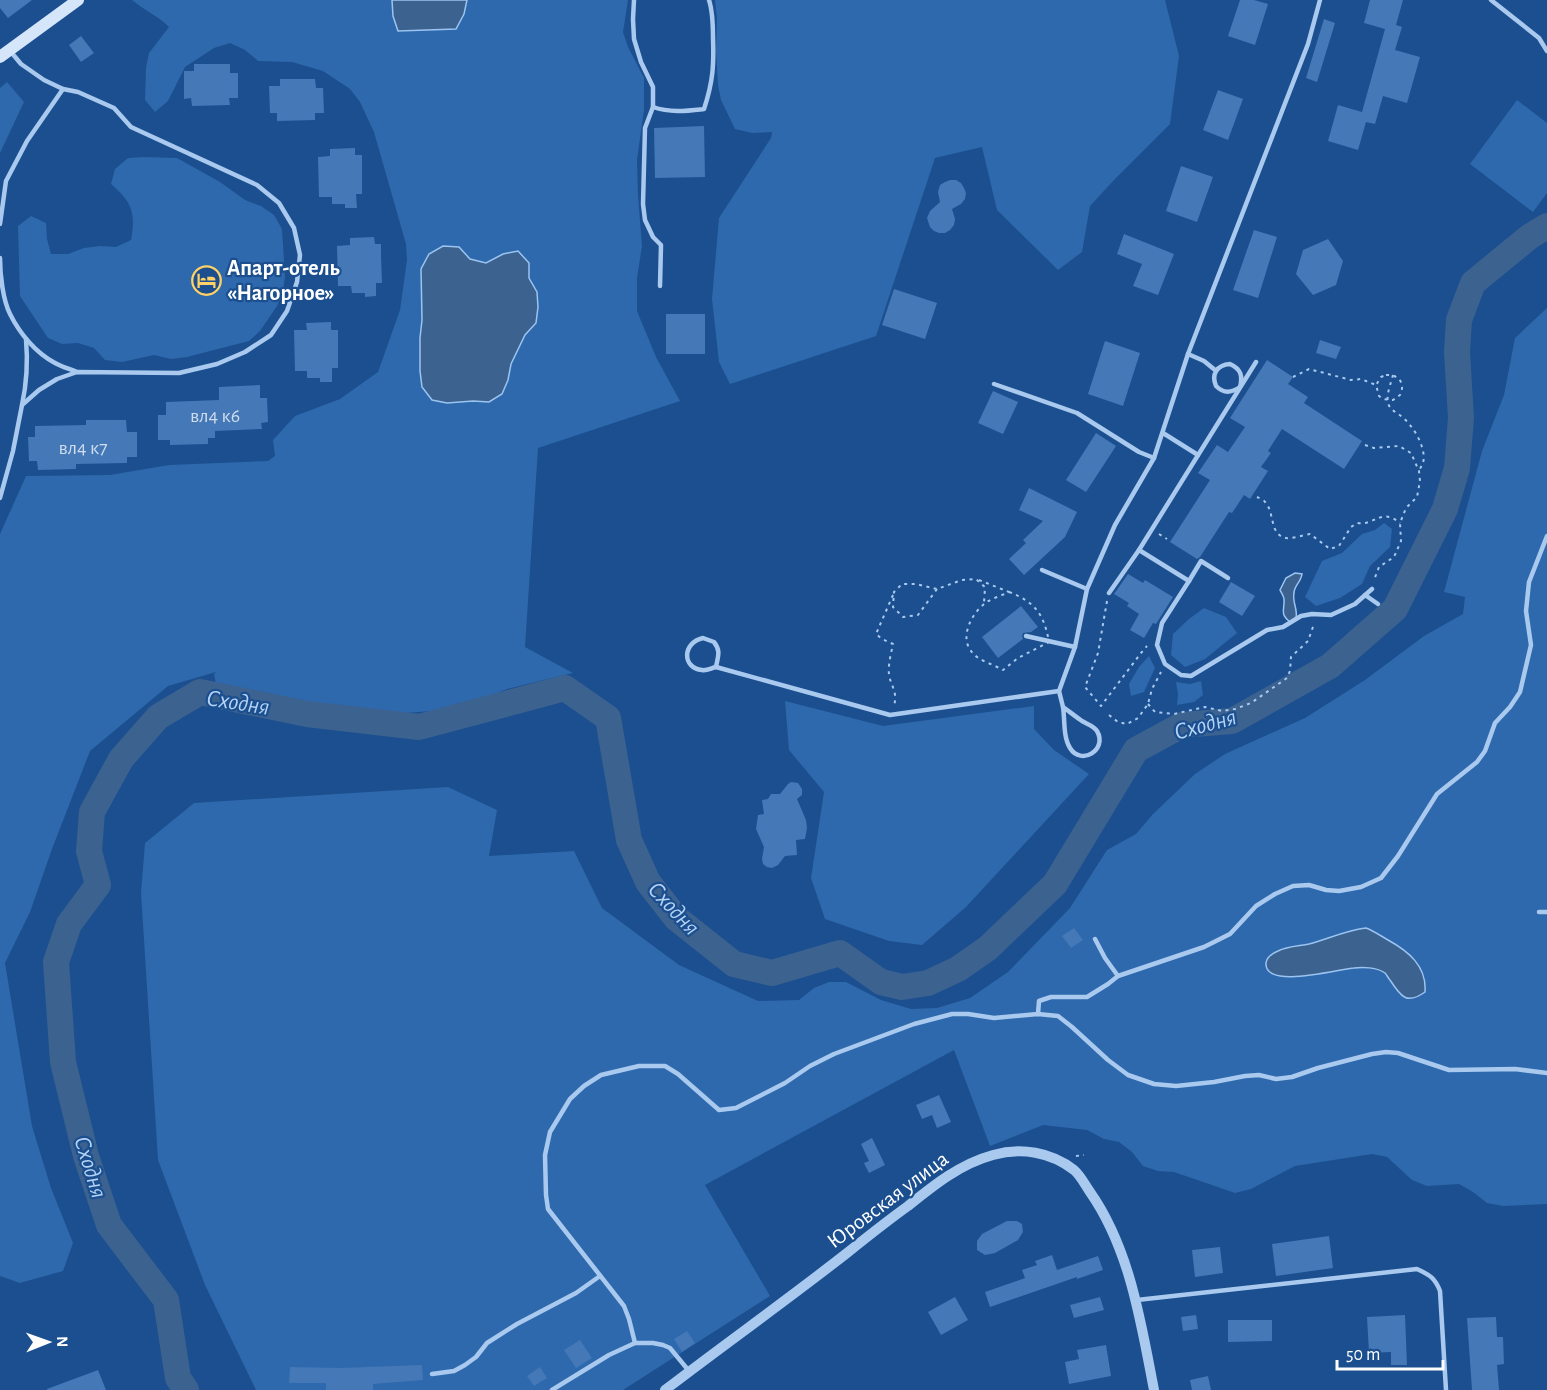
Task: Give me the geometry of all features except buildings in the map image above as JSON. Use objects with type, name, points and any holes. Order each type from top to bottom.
[{"type":"main road","points":[[5,53],[78,0]]},
{"type":"street","name":"Юровская улица","points":[[665,1390],[941,1179],[969,1163],[994,1154],[1030,1151],[1061,1161],[1076,1172],[1110,1224],[1135,1300],[1154,1390]]},
{"type":"lane","points":[[634,0],[634,39],[641,62],[653,87],[653,108],[645,128],[643,204],[645,220],[653,237],[661,245],[660,286]]},
{"type":"lane","points":[[653,108],[666,112],[704,109],[714,67],[713,28],[709,0]]},
{"type":"lane","points":[[1064,707],[1098,732],[1100,744],[1093,754],[1081,756],[1071,750],[1059,691],[1075,647],[1087,589],[1115,525],[1154,458],[1188,354],[1308,44],[1320,0]]},
{"type":"lane","points":[[1491,0],[1539,39],[1547,51]]},
{"type":"lane","points":[[5,53],[63,89],[78,92],[114,108],[131,127],[257,185],[279,204],[294,228],[300,255],[297,282],[287,311],[271,335],[244,352],[217,364],[179,373],[77,372],[57,379],[39,390],[22,405]]},
{"type":"lane","points":[[0,224],[6,181],[27,141],[63,89]]},
{"type":"lane","points":[[0,258],[0,276],[10,313],[26,339],[41,354],[56,364],[77,372]]},
{"type":"lane","points":[[0,498],[13,451],[27,381],[26,339]]},
{"type":"lane","points":[[1188,354],[1204,361],[1215,370]]},
{"type":"lane","points":[[1109,593],[1256,362]]},
{"type":"lane","points":[[1215,370],[1225,364],[1236,367],[1242,376],[1240,387]]},
{"type":"lane","points":[[1215,370],[1214,381],[1220,390],[1230,392],[1240,387]]},
{"type":"lane","points":[[994,384],[1077,413],[1139,452],[1154,458]]},
{"type":"lane","points":[[1163,433],[1198,455]]},
{"type":"lane","points":[[1038,1014],[1039,1001],[1051,997],[1088,998],[1118,976],[1204,947],[1230,934],[1257,906],[1293,886],[1309,885],[1339,891],[1361,887],[1381,878],[1398,856],[1437,794],[1477,762],[1485,751],[1496,723],[1520,692],[1531,645],[1526,611],[1529,582],[1547,536]]},
{"type":"lane","points":[[1139,549],[1189,581]]},
{"type":"lane","points":[[1228,578],[1201,561],[1162,623],[1157,645],[1165,664],[1181,675],[1191,676],[1267,630],[1283,627],[1301,616],[1330,615],[1355,604],[1372,589]]},
{"type":"lane","points":[[1042,570],[1087,589]]},
{"type":"lane","points":[[1365,595],[1378,604]]},
{"type":"lane","points":[[1026,636],[1075,647]]},
{"type":"lane","points":[[716,667],[719,652],[714,642],[703,638],[690,644],[687,657],[694,668],[706,670],[716,667],[890,715],[1059,691]]},
{"type":"lane","points":[[1539,912],[1547,912]]},
{"type":"lane","points":[[1095,939],[1118,976]]},
{"type":"lane","points":[[635,1343],[624,1306],[548,1209],[546,1195],[544,1155],[550,1132],[570,1099],[601,1075],[639,1066],[665,1066],[678,1074],[719,1110],[736,1108],[834,1054],[914,1024],[952,1014],[994,1018],[1038,1014],[1058,1016],[1128,1075],[1154,1084],[1176,1086],[1259,1075],[1276,1079],[1292,1077],[1318,1068],[1386,1052],[1398,1053],[1449,1070],[1515,1069],[1547,1074]]},
{"type":"lane","points":[[1135,1300],[1417,1269],[1436,1281],[1440,1291],[1446,1390]]},
{"type":"lane","points":[[432,1374],[454,1371],[465,1365],[476,1357],[487,1343],[517,1324],[576,1293],[600,1276]]},
{"type":"lane","points":[[552,1390],[609,1354],[635,1343],[663,1345],[670,1348],[689,1371]]},
{"type":"path","points":[[1293,377],[1309,369],[1351,380],[1361,379],[1376,385]]},
{"type":"path","points":[[1393,375],[1401,380],[1402,391],[1397,399],[1388,400],[1379,396],[1376,385],[1382,377],[1393,375]]},
{"type":"path","points":[[1393,375],[1388,405],[1413,429],[1421,444],[1424,461],[1419,471]]},
{"type":"path","points":[[1365,445],[1374,448],[1400,446],[1411,453],[1419,471],[1420,481],[1417,497],[1406,508],[1400,523],[1401,541],[1394,557],[1379,567],[1372,589]]},
{"type":"path","points":[[1257,497],[1265,501],[1271,512],[1277,534],[1286,538],[1310,534],[1330,549],[1339,546],[1351,527],[1357,523],[1364,524],[1382,516],[1393,517],[1400,523]]},
{"type":"path","points":[[976,579],[985,587],[984,603]]},
{"type":"path","points":[[890,715],[896,698],[890,676],[893,644],[876,634],[894,592],[902,584],[916,584],[937,589],[962,580],[976,579],[1022,597],[1031,603],[1045,624],[1049,642],[1018,658],[1003,670],[981,660],[969,650],[966,635],[972,618],[984,603],[1009,592]]},
{"type":"path","points":[[894,592],[893,607],[903,617],[918,615],[937,589]]},
{"type":"path","points":[[1109,593],[1098,653],[1085,687],[1101,706],[1141,653],[1160,633]]},
{"type":"path","points":[[1148,704],[1155,712],[1174,714],[1204,706],[1222,711],[1251,703],[1287,678],[1291,657],[1308,641],[1315,621],[1321,615]]},
{"type":"path","points":[[1109,715],[1118,722],[1127,724],[1138,718],[1148,704],[1152,689],[1165,664]]},
{"type":"shaded area","points":[[132,0],[392,0],[393,16],[399,31],[414,31],[464,14],[467,0],[628,0],[623,32],[644,78],[644,110],[637,160],[642,246],[637,278],[637,311],[656,357],[680,401],[538,448],[525,647],[573,673],[507,689],[457,709],[393,714],[316,708],[217,690],[214,674],[216,672],[168,686],[90,751],[30,912],[5,963],[32,1126],[51,1188],[73,1243],[63,1271],[20,1283],[0,1276],[0,534],[26,476],[110,475],[169,465],[268,461],[275,456],[273,440],[295,416],[340,399],[378,372],[400,310],[407,260],[406,244],[374,132],[360,102],[350,89],[323,71],[292,62],[258,61],[245,50],[230,43],[214,48],[185,67],[168,101],[155,112],[145,100],[146,68],[149,53],[169,27]],"holes":[[[443,246],[470,259],[486,263],[503,254],[529,263],[529,278],[537,292],[536,323],[525,335],[511,364],[508,380],[489,402],[447,403],[422,387],[420,371],[421,269],[429,254]]]},
{"type":"shaded area","points":[[392,0],[467,0],[464,14],[456,29],[398,31],[393,16]]},
{"type":"shaded area","points":[[715,0],[1165,0],[1179,56],[1170,124],[1090,206],[1082,252],[1058,270],[997,210],[982,147],[935,158],[876,336],[730,384],[719,362],[712,299],[719,218],[771,138],[772,132],[752,133],[735,129],[721,100],[718,85]]},
{"type":"shaded area","points":[[7,82],[24,102],[0,153],[0,88]]},
{"type":"shaded area","points":[[1517,100],[1547,123],[1547,193],[1533,212],[1470,164]]},
{"type":"shaded area","points":[[128,158],[177,158],[220,182],[245,200],[261,206],[274,215],[282,229],[285,276],[283,292],[277,306],[260,331],[249,341],[187,357],[171,359],[154,355],[122,362],[105,360],[94,348],[78,343],[62,344],[48,338],[20,296],[18,226],[31,216],[46,223],[51,254],[68,254],[84,248],[100,246],[116,247],[131,240],[133,222],[131,209],[124,197],[111,184],[115,169]]},
{"type":"shaded area","points":[[443,246],[459,247],[470,259],[486,263],[503,254],[518,251],[529,263],[529,278],[537,292],[536,323],[525,335],[511,364],[502,394],[489,402],[447,403],[432,400],[422,387],[420,371],[421,269],[429,254]]},
{"type":"shaded area","points":[[1547,308],[1547,1204],[1503,1206],[1487,1203],[1459,1184],[1427,1186],[1412,1180],[1387,1157],[1372,1154],[1295,1166],[1251,1189],[1235,1193],[1174,1172],[1158,1171],[1143,1166],[1132,1152],[1119,1142],[1104,1139],[1087,1130],[1043,1125],[990,1146],[954,1050],[705,1185],[770,1296],[623,1390],[256,1390],[205,1285],[158,1160],[141,893],[145,843],[194,803],[448,787],[497,810],[489,856],[574,851],[602,908],[679,965],[758,1001],[799,1000],[814,988],[829,982],[846,982],[881,1000],[911,1009],[937,1008],[970,998],[1008,972],[1070,908],[1107,850],[1136,834],[1153,814],[1195,774],[1225,754],[1305,718],[1365,680],[1424,636],[1463,614],[1465,597],[1444,592],[1482,451],[1504,395],[1515,338]]},
{"type":"shaded area","points":[[1384,523],[1392,529],[1390,547],[1370,566],[1362,584],[1340,598],[1316,606],[1305,597],[1322,561],[1342,553],[1362,534],[1375,530]]},
{"type":"shaded area","points":[[1295,573],[1302,574],[1294,591],[1296,618],[1290,622],[1284,614],[1284,598],[1280,590],[1286,578]]},
{"type":"shaded area","points":[[1204,608],[1226,617],[1237,633],[1205,659],[1185,667],[1171,655],[1173,634]]},
{"type":"shaded area","points":[[1149,656],[1155,668],[1144,692],[1131,696],[1129,684]]},
{"type":"shaded area","points":[[1201,681],[1203,695],[1194,702],[1177,705],[1176,682],[1190,684]]},
{"type":"shaded area","points":[[785,701],[883,726],[1034,706],[1034,729],[1054,750],[1089,774],[966,907],[922,945],[889,941],[825,919],[811,878],[824,792],[789,750]]},
{"type":"shaded area","points":[[1366,928],[1395,944],[1415,960],[1423,974],[1425,992],[1413,998],[1405,997],[1385,973],[1370,968],[1289,977],[1269,971],[1266,963],[1268,959],[1282,949]]},
{"type":"waterway","name":"Сходня","points":[[186,1390],[178,1378],[166,1300],[109,1225],[86,1156],[63,1062],[56,962],[69,924],[98,885],[89,851],[92,812],[121,759],[158,717],[200,692],[307,714],[419,727],[565,688],[608,718],[629,840],[648,882],[676,918],[734,964],[772,973],[840,953],[881,982],[902,987],[928,983],[958,969],[988,948],[1055,884],[1136,750],[1182,725],[1232,721],[1330,666],[1395,609],[1445,509],[1457,468],[1461,418],[1457,352],[1459,320],[1473,283],[1529,237],[1547,226]]},
{"type":"place","name":"Апарт-отель «Нагорное»","points":[[206,280]]}]
